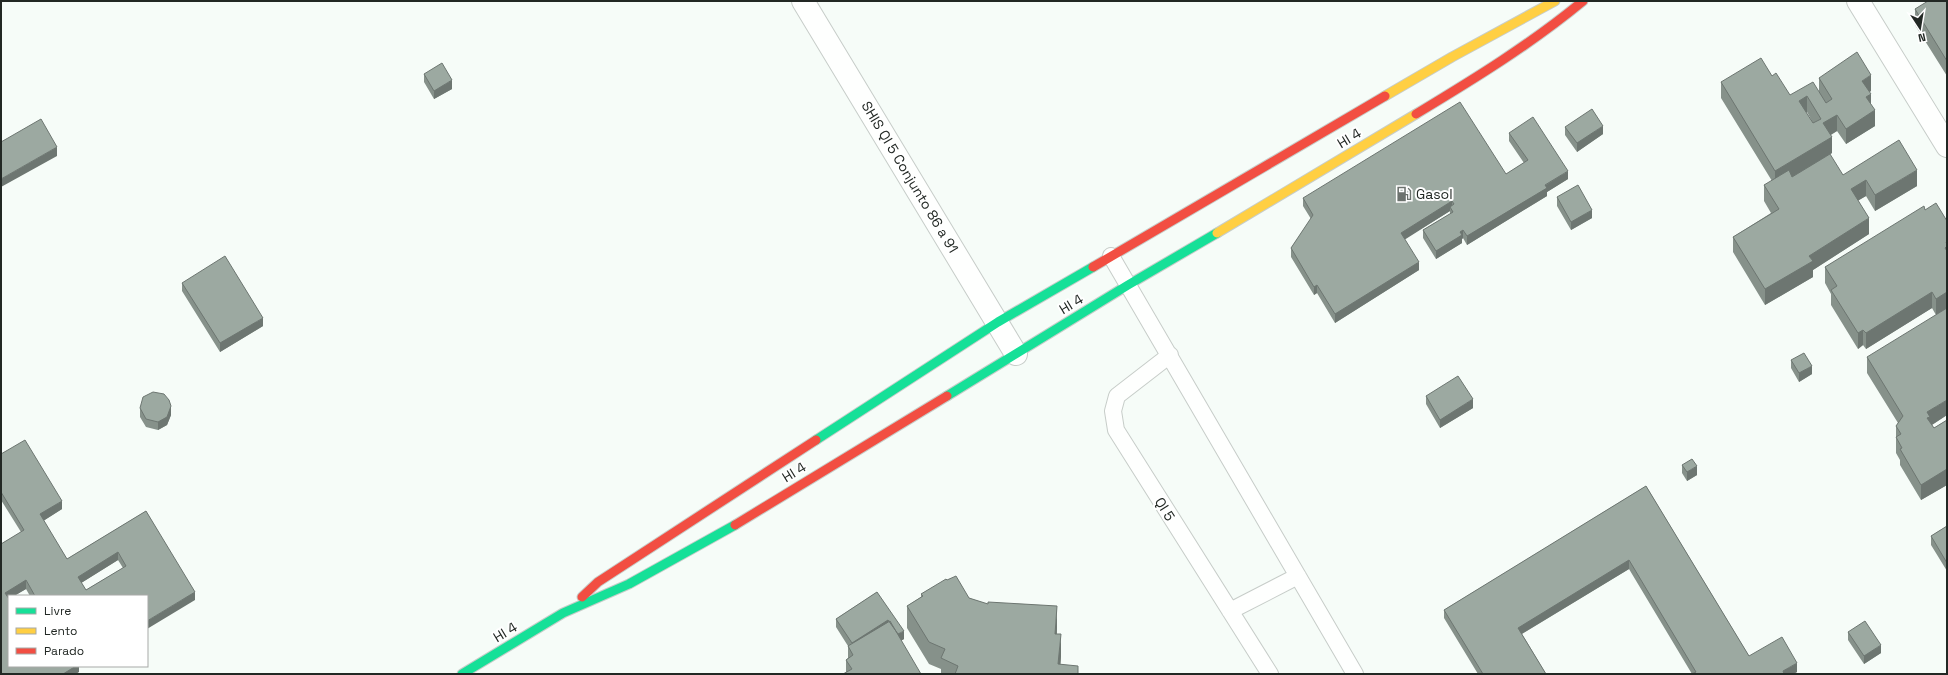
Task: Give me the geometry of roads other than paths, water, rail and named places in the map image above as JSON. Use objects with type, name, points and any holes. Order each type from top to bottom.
[{"type":"street","name":"SHIS QI 5 Conjunto 86 a 91","points":[[803,1],[1016,354]]},
{"type":"street","name":"HI 4","points":[[563,613],[598,582],[998,322],[1452,57],[1555,1]]},
{"type":"street","name":"HI 4","points":[[462,674],[563,613],[629,584],[732,527],[1128,285],[1315,176],[1480,75],[1550,28],[1583,1]]},
{"type":"street","points":[[1858,1],[1947,146]]},
{"type":"lane","points":[[1111,256],[1355,674]]},
{"type":"lane","name":"QI 5","points":[[1170,355],[1118,396],[1113,411],[1116,430],[1270,674]]},
{"type":"lane","points":[[1230,611],[1298,576]]},
{"type":"place","name":"Gasol","points":[[1404,194]]}]
